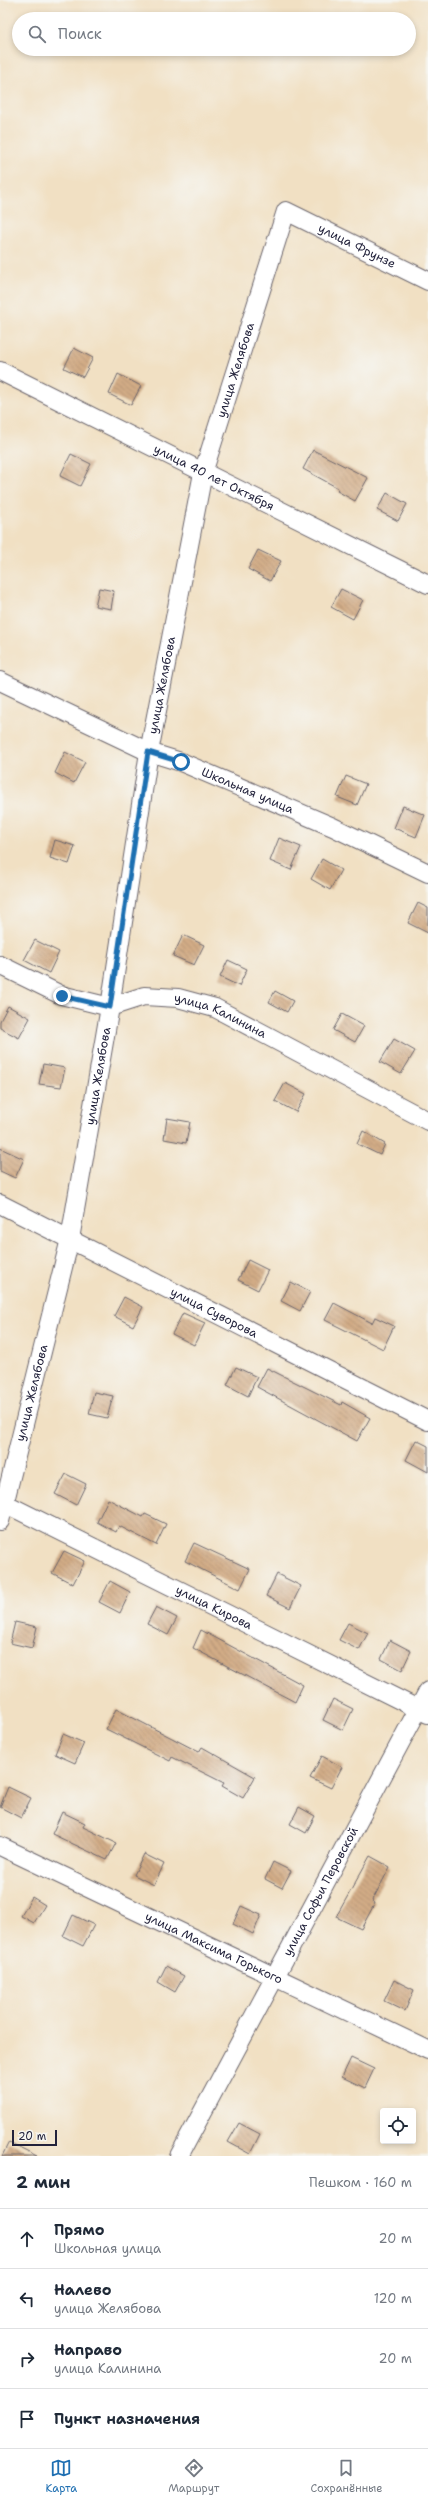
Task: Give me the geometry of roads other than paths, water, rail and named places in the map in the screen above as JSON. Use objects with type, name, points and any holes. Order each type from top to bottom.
[{"type":"street","name":"улица Фрунзе","points":[[286,211],[428,281]]},
{"type":"street","name":"улица Желябова","points":[[0,1521],[2,1502],[70,1238],[110,1007],[148,752],[203,473],[286,211]]},
{"type":"street","name":"улица 40 лет Октября","points":[[0,371],[428,584]]},
{"type":"street","name":"Школьная улица","points":[[0,681],[148,752],[181,762],[332,827],[428,873]]},
{"type":"street","points":[[0,965],[62,996],[110,1007]]},
{"type":"street","name":"улица Калинина","points":[[110,1007],[144,996],[178,998],[215,1008],[428,1121]]},
{"type":"street","name":"улица Суворова","points":[[0,1204],[70,1238],[428,1421]]},
{"type":"street","name":"улица Кирова","points":[[2,1502],[424,1712]]},
{"type":"street","name":"улица Софьи Перовской","points":[[179,2156],[273,1977],[424,1712],[428,1691]]},
{"type":"street","name":"улица Максима Горького","points":[[0,1846],[428,2050]]}]
